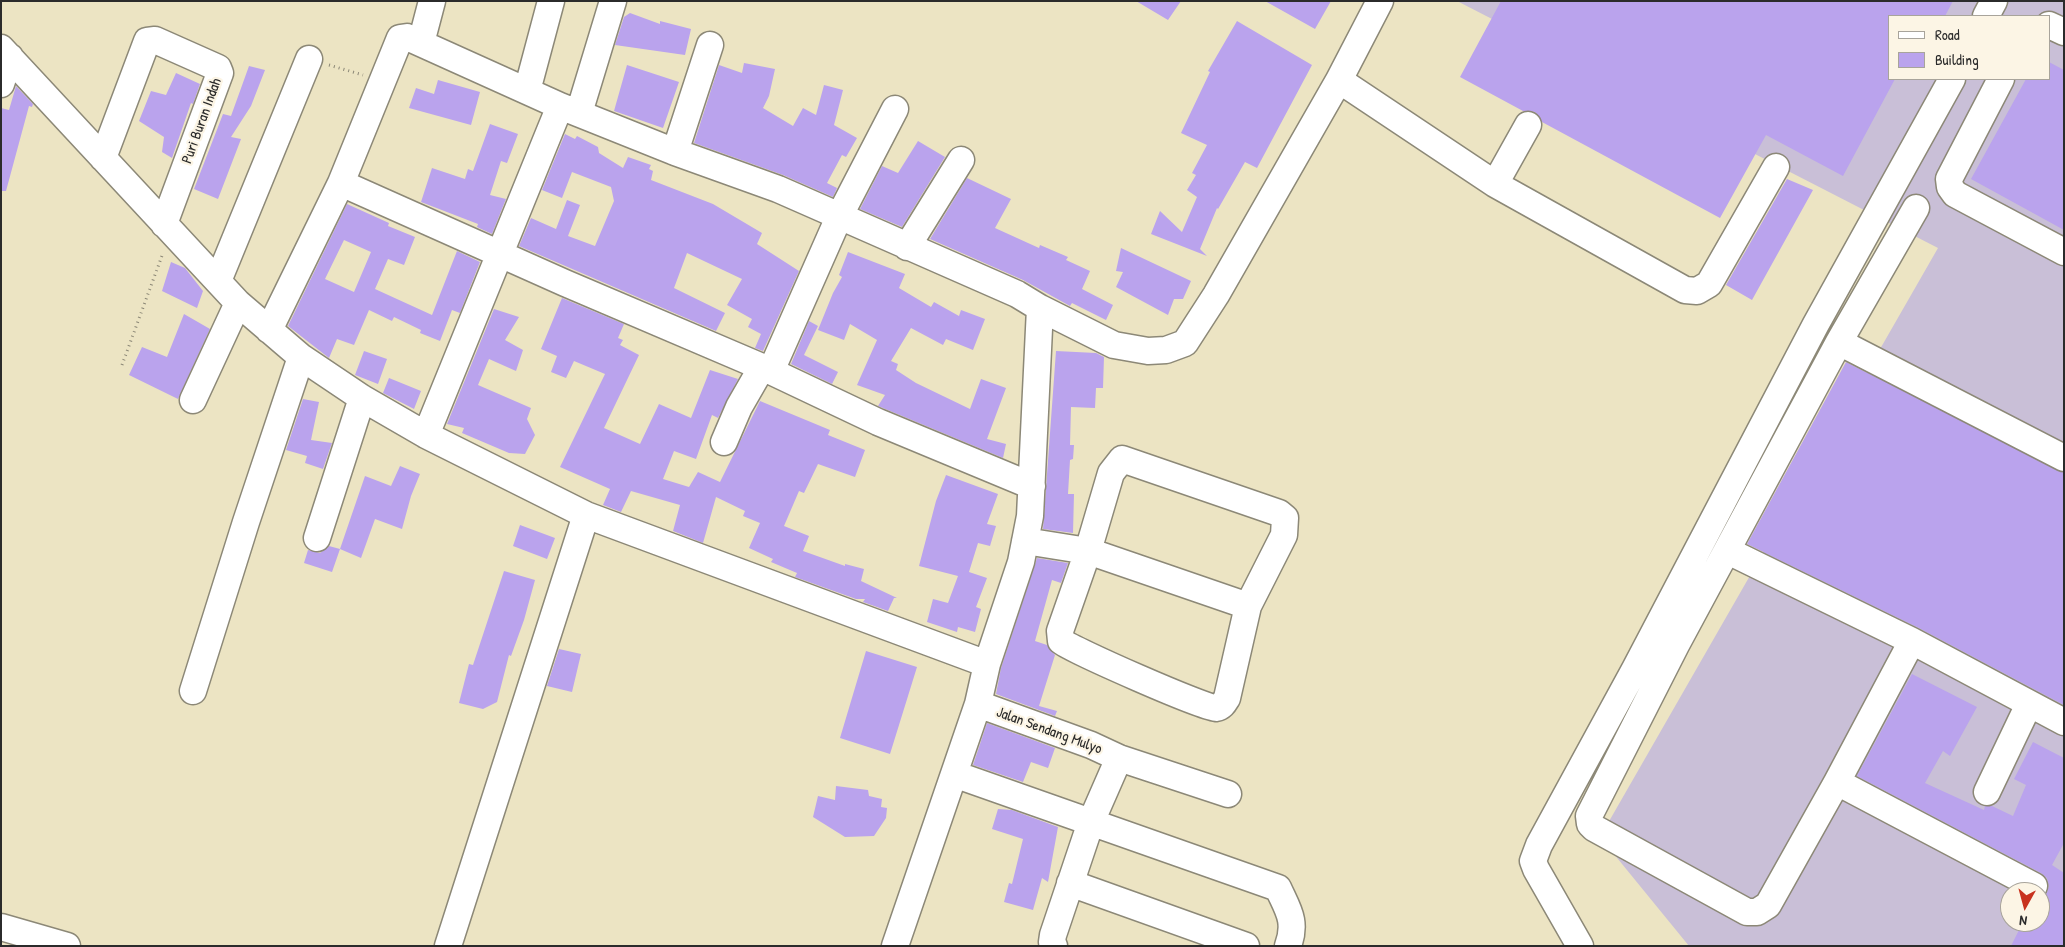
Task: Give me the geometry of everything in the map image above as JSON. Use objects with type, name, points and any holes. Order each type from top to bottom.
[{"type":"street","points":[[421,43],[432,1]]},
{"type":"street","points":[[527,91],[551,1]]},
{"type":"street","points":[[426,434],[498,254],[570,110],[613,1]]},
{"type":"street","points":[[269,330],[341,183],[398,39],[407,37],[570,110],[675,152],[778,190],[907,246],[1017,294],[1040,308],[1114,345],[1148,352],[1166,350],[1185,343],[1191,336],[1339,80],[1380,1]]},
{"type":"street","points":[[1987,15],[1994,1]]},
{"type":"street","points":[[2050,25],[2064,32]]},
{"type":"street","name":"Puri Buran Indah","points":[[103,158],[147,41],[155,40],[218,68],[220,73],[168,227]]},
{"type":"street","points":[[675,152],[710,45]]},
{"type":"street","points":[[1,84],[5,52]]},
{"type":"street","points":[[5,52],[238,303],[301,357],[362,398],[426,434],[586,515],[987,664]]},
{"type":"street","points":[[218,281],[309,59]]},
{"type":"street","points":[[1339,80],[1495,184],[1685,290],[1696,291],[1709,284],[1776,167]]},
{"type":"street","points":[[1580,946],[1536,869],[1533,861],[1539,845],[1635,669],[1820,316],[1951,80]]},
{"type":"street","points":[[2000,80],[1948,179],[1950,187],[1955,194],[2064,252]]},
{"type":"street","points":[[724,442],[739,407],[766,369],[839,217],[895,109]]},
{"type":"street","points":[[1495,184],[1528,125]]},
{"type":"street","points":[[907,246],[961,160]]},
{"type":"street","points":[[341,183],[498,254],[766,369],[878,422],[1032,486]]},
{"type":"street","points":[[1912,641],[1768,905],[1757,912],[1747,912],[1590,824],[1588,816],[1676,645],[1839,342],[1916,208]]},
{"type":"street","points":[[193,400],[238,303]]},
{"type":"street","points":[[895,946],[978,704],[987,664],[1021,562],[1030,516],[1040,308]]},
{"type":"street","points":[[1839,342],[2064,458]]},
{"type":"street","points":[[193,692],[246,522],[301,357]]},
{"type":"street","points":[[317,538],[362,398]]},
{"type":"street","points":[[1125,459],[1279,513],[1284,518],[1284,535],[1248,606],[1227,698],[1222,706],[1215,708],[1192,701],[1061,641],[1060,631],[1088,551],[1111,473],[1118,462],[1125,459]]},
{"type":"street","points":[[448,946],[586,515]]},
{"type":"street","points":[[1025,541],[1088,551],[1248,606]]},
{"type":"street","points":[[1728,551],[1912,641],[2064,722]]},
{"type":"street","name":"Jalan Sendang Mulyo","points":[[978,704],[1119,758],[1228,794]]},
{"type":"street","points":[[1987,792],[2029,704]]},
{"type":"street","points":[[1054,946],[1052,935],[1091,822],[1119,758]]},
{"type":"street","points":[[954,774],[1278,888],[1291,916],[1293,927],[1288,946]]},
{"type":"street","points":[[1836,782],[2026,882]]},
{"type":"street","points":[[1070,883],[1246,946]]},
{"type":"street","points":[[3,933],[56,944]]},
{"type":"path","points":[[309,59],[381,80]]},
{"type":"path","points":[[122,365],[168,227]]},
{"type":"shaded area","points":[[1457,1],[2064,1],[2064,946],[1689,946],[1600,837],[1938,248]]},
{"type":"building","points":[[1136,1],[1181,1],[1168,20]]},
{"type":"building","points":[[1265,1],[1331,1],[1315,29]]},
{"type":"building","points":[[1501,1],[1953,1],[1946,15],[1888,15],[1888,80],[1894,80],[1843,176],[1766,135],[1720,218],[1542,122],[1535,112],[1523,111],[1460,77]]},
{"type":"building","points":[[630,13],[660,24],[660,21],[691,29],[685,55],[615,45],[624,17]]},
{"type":"building","points":[[1237,21],[1312,65],[1257,168],[1245,162],[1217,208],[1200,249],[1207,256],[1151,234],[1160,211],[1182,232],[1197,197],[1187,190],[1196,175],[1192,173],[1207,145],[1181,133],[1210,72],[1208,71]]},
{"type":"building","points":[[744,63],[775,69],[769,96],[763,108],[793,126],[803,108],[816,115],[824,85],[843,90],[834,125],[857,138],[846,157],[842,155],[827,183],[837,188],[833,197],[783,175],[694,143],[719,65],[742,73]]},
{"type":"building","points":[[2050,63],[2064,70],[2064,230],[1971,179],[2025,80],[2050,80]]},
{"type":"building","points":[[627,65],[679,82],[663,128],[614,111]]},
{"type":"building","points":[[249,66],[265,70],[251,106],[231,137],[241,139],[218,199],[194,189],[223,114],[231,116]]},
{"type":"building","points":[[176,73],[200,84],[193,104],[191,103],[172,158],[162,152],[164,137],[139,121],[151,91],[166,95]]},
{"type":"building","points":[[438,80],[480,92],[471,125],[409,108],[416,88],[434,94]]},
{"type":"building","points":[[16,86],[33,104],[32,107],[29,106],[6,191],[1,191],[1,108],[9,110]]},
{"type":"building","points":[[490,124],[518,134],[507,163],[501,161],[490,195],[506,199],[492,234],[477,227],[478,224],[421,202],[432,168],[465,179],[468,169],[473,171]]},
{"type":"building","points":[[565,134],[575,139],[577,136],[598,147],[599,153],[623,168],[628,157],[651,165],[649,169],[653,171],[651,180],[713,204],[762,233],[757,244],[799,271],[763,351],[755,348],[761,334],[748,327],[752,319],[727,305],[742,279],[687,253],[674,288],[725,313],[716,331],[519,246],[531,218],[556,229],[567,200],[580,205],[568,236],[595,246],[614,201],[611,187],[572,172],[562,198],[542,190]]},
{"type":"building","points":[[918,141],[945,157],[902,227],[860,209],[882,166],[898,173]]},
{"type":"building","points":[[967,178],[1011,199],[995,228],[1039,248],[1040,245],[1068,257],[1066,260],[1090,271],[1082,289],[1113,305],[1106,320],[1072,303],[1070,306],[1023,280],[930,239]]},
{"type":"building","points":[[1787,179],[1813,190],[1752,300],[1726,285]]},
{"type":"building","points":[[347,204],[389,223],[388,226],[415,237],[404,265],[388,259],[375,289],[432,315],[457,251],[480,262],[460,313],[452,310],[440,341],[420,333],[421,330],[394,317],[392,321],[369,310],[354,345],[337,339],[329,358],[288,326]],"holes":[[[344,240],[371,252],[354,292],[325,279]]]},
{"type":"building","points":[[1121,248],[1191,281],[1183,299],[1174,299],[1168,315],[1116,287],[1123,272],[1116,271]]},
{"type":"building","points":[[848,252],[905,274],[899,288],[931,307],[934,302],[959,316],[961,310],[985,319],[973,350],[946,339],[943,345],[911,328],[891,361],[898,364],[896,370],[916,383],[970,409],[981,379],[1006,388],[987,439],[1006,444],[1003,458],[878,406],[885,395],[857,385],[877,340],[850,324],[844,340],[818,330],[833,293],[842,277],[839,275]]},
{"type":"building","points":[[171,262],[185,268],[203,291],[197,308],[162,291]]},
{"type":"building","points":[[562,298],[624,324],[618,338],[623,340],[620,345],[639,355],[604,428],[640,444],[659,404],[691,418],[710,370],[738,379],[718,418],[712,415],[696,459],[674,451],[663,479],[689,487],[698,472],[720,482],[760,401],[830,430],[828,435],[865,450],[855,477],[818,464],[804,493],[799,491],[784,526],[809,536],[803,551],[845,566],[845,564],[864,569],[861,581],[897,598],[894,598],[888,611],[863,602],[865,599],[856,599],[795,577],[797,573],[771,562],[773,559],[749,548],[760,523],[743,516],[745,511],[716,497],[703,543],[673,531],[680,505],[631,491],[621,512],[603,505],[610,489],[560,467],[605,374],[574,361],[566,378],[551,372],[557,356],[541,349]]},
{"type":"building","points":[[494,309],[519,317],[505,340],[523,350],[516,371],[489,359],[478,385],[531,408],[527,419],[535,435],[525,454],[509,453],[462,433],[464,428],[447,424]]},
{"type":"building","points":[[184,314],[210,329],[178,399],[129,375],[142,347],[167,357]]},
{"type":"building","points":[[809,321],[818,326],[804,355],[838,372],[832,384],[791,364]]},
{"type":"building","points":[[364,351],[387,359],[378,384],[355,375]]},
{"type":"building","points":[[1056,351],[1096,353],[1104,357],[1103,388],[1096,388],[1095,408],[1071,407],[1070,445],[1074,445],[1073,459],[1070,460],[1068,494],[1074,494],[1073,533],[1043,529]]},
{"type":"building","points":[[1846,362],[2064,473],[2064,705],[1919,628],[1747,544]]},
{"type":"building","points":[[389,378],[421,391],[414,409],[383,393]]},
{"type":"building","points":[[303,399],[319,402],[311,440],[332,443],[323,469],[305,463],[307,456],[286,450]]},
{"type":"building","points":[[400,466],[420,474],[411,496],[402,529],[375,519],[361,558],[340,549],[365,476],[391,486]]},
{"type":"building","points":[[946,475],[998,494],[987,524],[996,526],[990,546],[978,543],[969,572],[987,578],[976,607],[981,609],[975,632],[958,627],[957,632],[927,622],[933,599],[948,603],[958,576],[919,566],[936,501]]},
{"type":"building","points":[[520,525],[555,538],[547,559],[513,546]]},
{"type":"building","points":[[329,546],[340,549],[332,572],[304,563],[308,550],[320,553]]},
{"type":"building","points":[[1037,558],[1068,563],[1061,583],[1052,580],[1035,641],[1047,645],[1055,655],[1039,706],[1057,711],[1055,716],[996,694],[1001,668]]},
{"type":"building","points":[[504,571],[535,580],[524,620],[511,656],[509,655],[497,702],[483,709],[459,703],[469,664],[473,665]]},
{"type":"building","points":[[559,649],[581,654],[572,692],[547,686]]},
{"type":"building","points":[[866,651],[917,667],[890,754],[840,738]]},
{"type":"building","points":[[1912,674],[1977,707],[1950,756],[1943,751],[1925,783],[1984,810],[1985,806],[1992,806],[2013,816],[2026,785],[2014,779],[2033,742],[2064,758],[2064,843],[2052,865],[2064,873],[2064,946],[2011,946],[2018,932],[2050,932],[2050,882],[2041,873],[1857,776]]},
{"type":"building","points":[[987,723],[1055,748],[1048,768],[1031,762],[1023,782],[973,765]]},
{"type":"building","points":[[836,786],[868,790],[869,796],[882,799],[881,807],[887,808],[886,818],[874,836],[845,837],[813,817],[818,796],[835,800]]},
{"type":"building","points":[[998,809],[1012,810],[1058,827],[1048,882],[1042,878],[1033,910],[1004,902],[1009,883],[1012,884],[1023,839],[992,829]]}]
